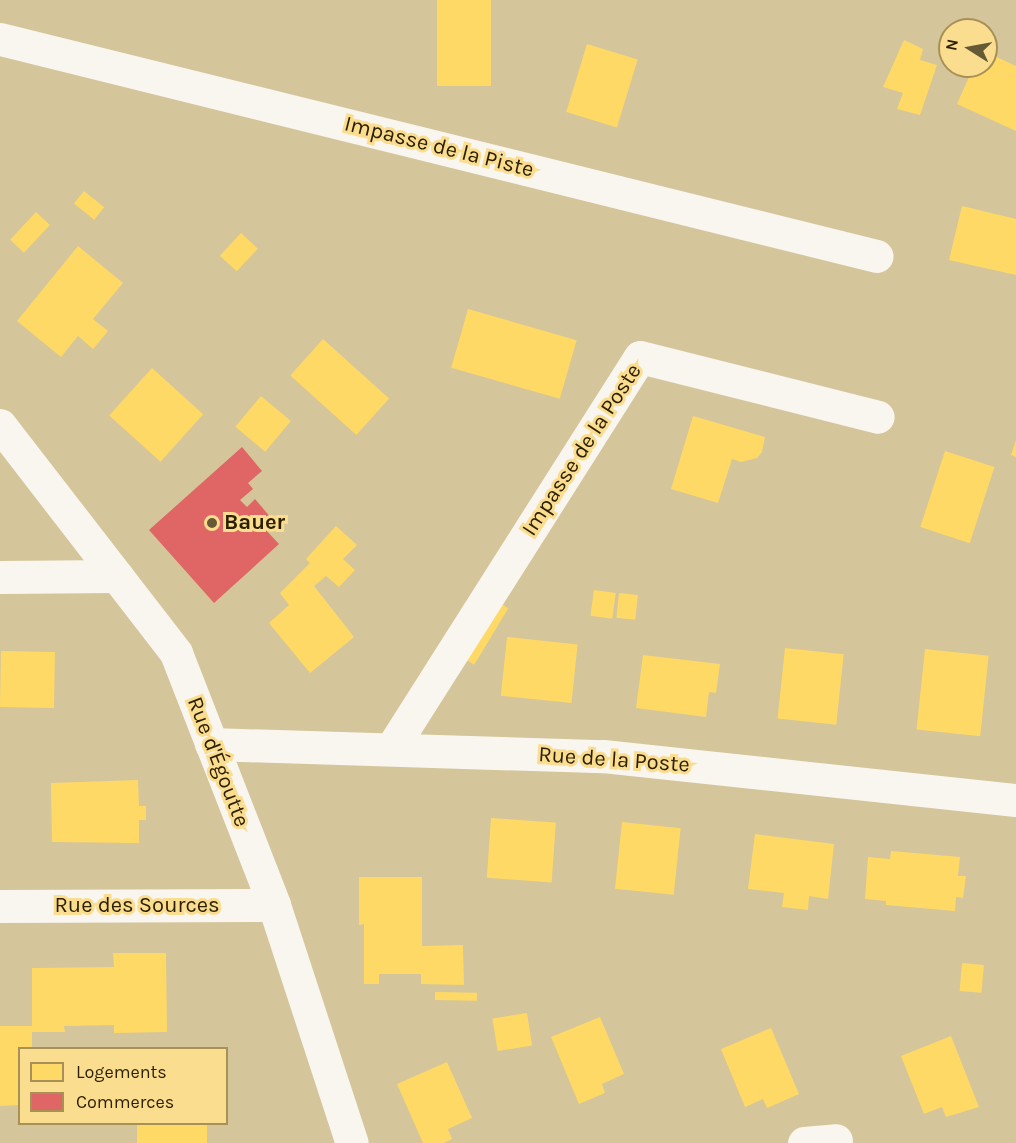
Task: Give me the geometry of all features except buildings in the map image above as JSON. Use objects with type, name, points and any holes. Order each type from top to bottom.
[{"type":"street","name":"Impasse de la Piste","points":[[0,39],[877,256]]},
{"type":"street","name":"Impasse de la Poste","points":[[391,749],[640,357],[878,417]]},
{"type":"street","name":"Rue d'Égoutte","points":[[0,425],[176,652],[274,905],[352,1143]]},
{"type":"street","points":[[0,577],[117,576]]},
{"type":"street","name":"Rue de la Poste","points":[[211,744],[603,756],[1016,800]]},
{"type":"street","name":"Rue des Sources","points":[[0,906],[274,905]]},
{"type":"street","points":[[804,1143],[836,1140]]},
{"type":"place","name":"Bauer","points":[[212,523]]}]
